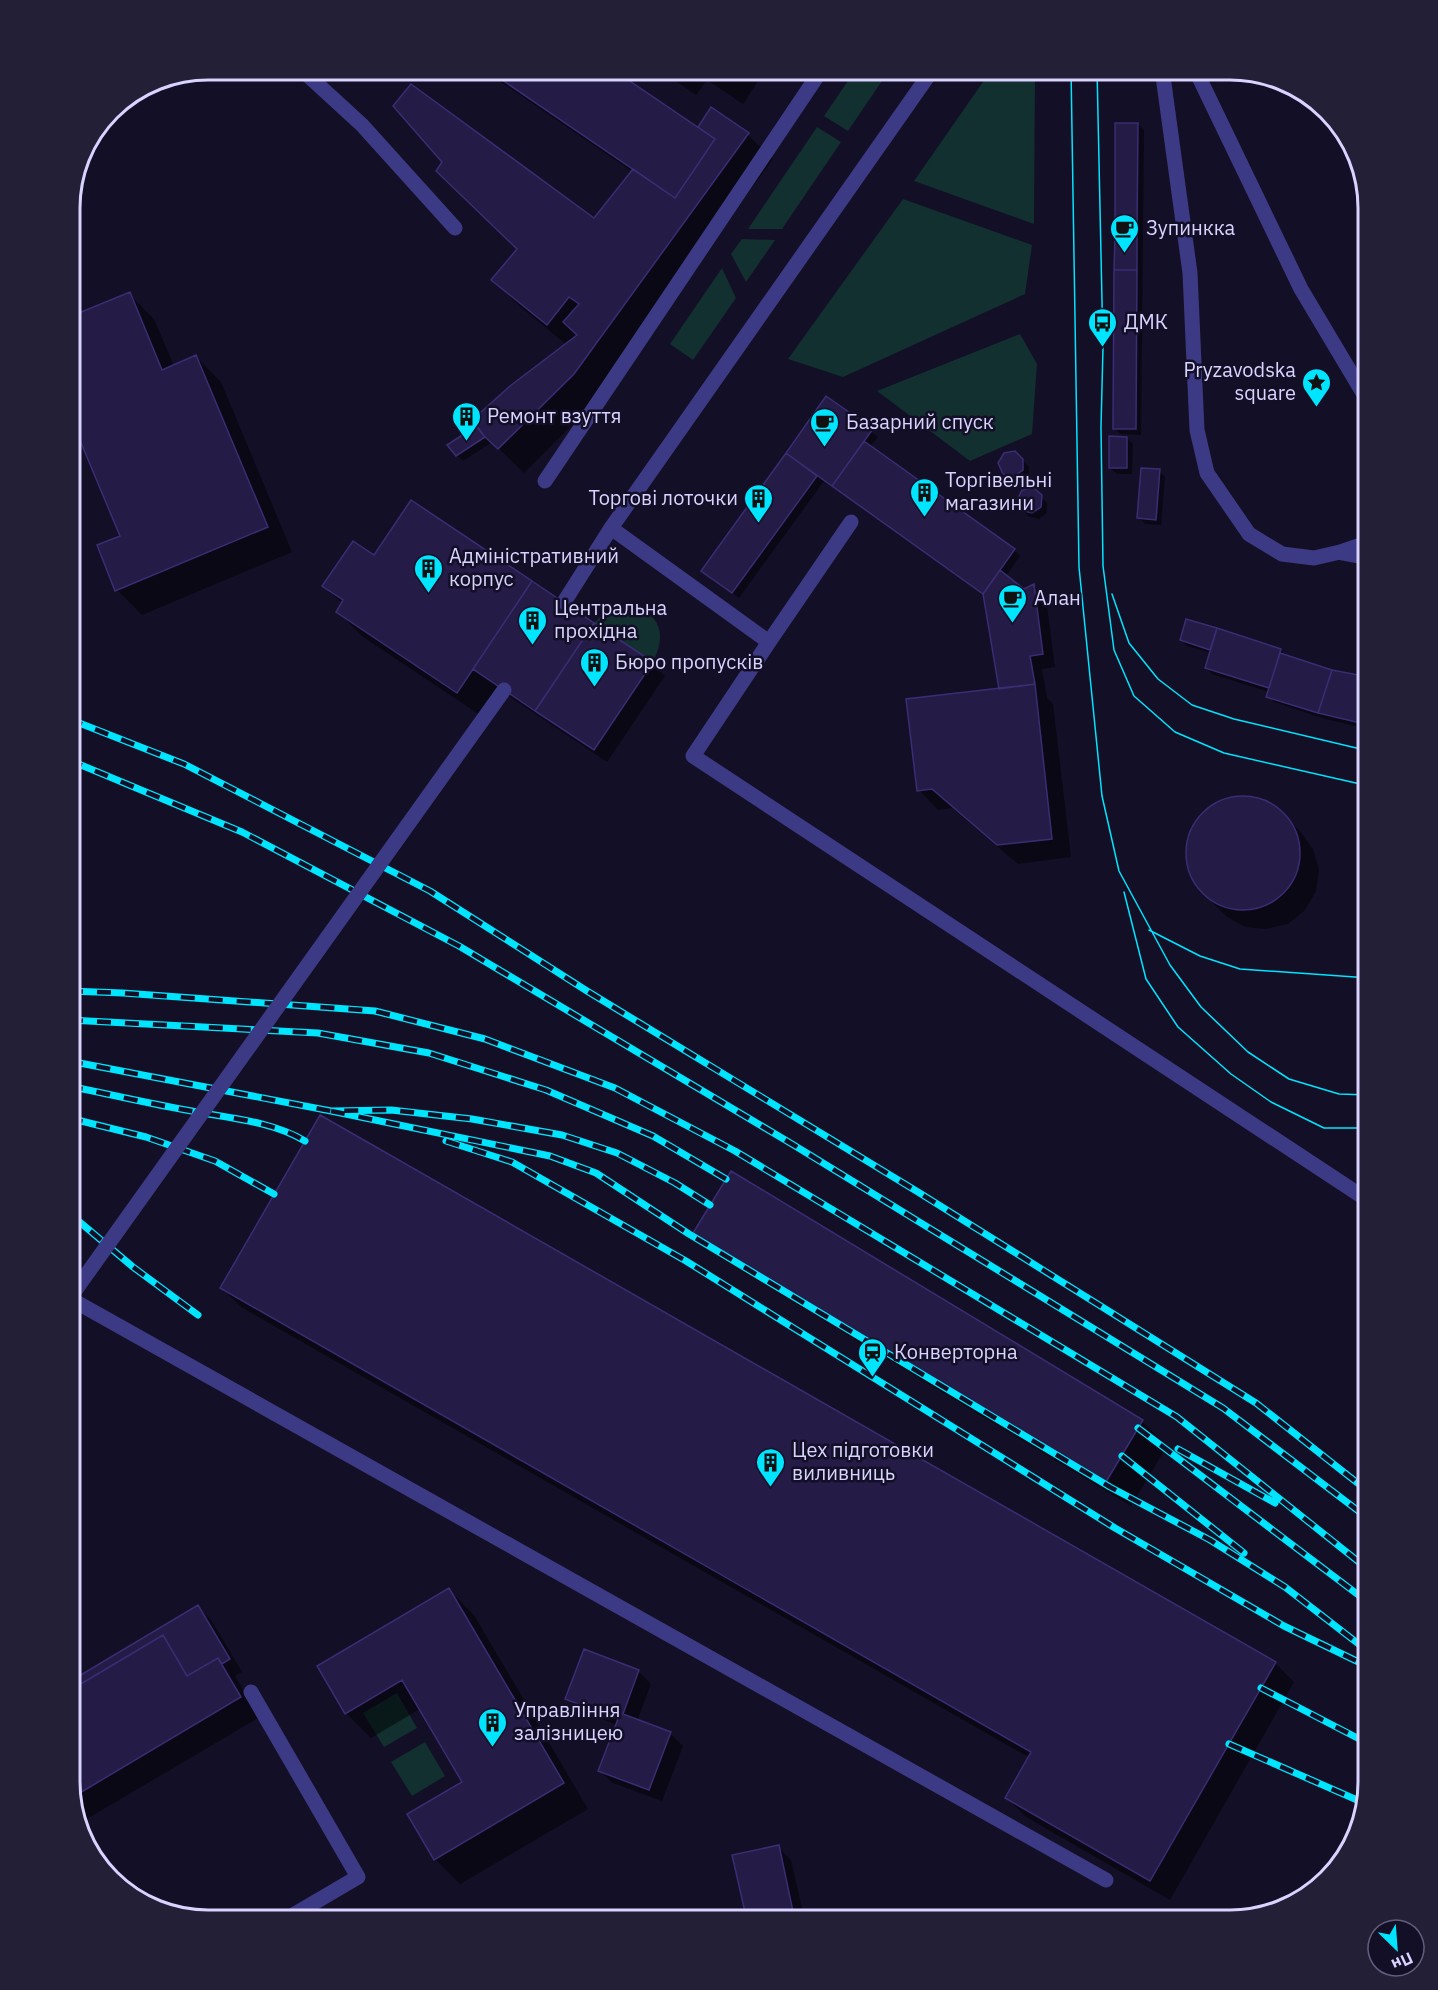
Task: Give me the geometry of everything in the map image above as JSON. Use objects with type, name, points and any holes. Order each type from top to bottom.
[{"type":"street","points":[[313,80],[362,125],[455,228]]},
{"type":"street","points":[[545,481],[815,80]]},
{"type":"street","points":[[564,602],[611,528],[925,80]]},
{"type":"street","points":[[1164,80],[1190,273],[1197,430],[1207,473],[1249,534],[1282,554],[1314,558],[1358,546]]},
{"type":"street","points":[[1200,80],[1301,289],[1358,385]]},
{"type":"street","points":[[851,522],[693,756],[1358,1194]]},
{"type":"street","points":[[611,528],[769,642]]},
{"type":"street","points":[[1340,552],[1358,556]]},
{"type":"street","points":[[79,1285],[504,690]]},
{"type":"street","points":[[79,1305],[1106,1880]]},
{"type":"street","points":[[251,1692],[358,1876],[301,1910]]},
{"type":"green space","points":[[849,80],[883,80],[848,131],[824,116]]},
{"type":"green space","points":[[984,80],[1035,80],[1034,224],[914,181]]},
{"type":"green space","points":[[817,127],[841,142],[782,229],[748,229]]},
{"type":"green space","points":[[903,199],[1032,245],[1025,294],[843,377],[788,359]]},
{"type":"green space","points":[[742,239],[775,240],[746,282],[731,254]]},
{"type":"green space","points":[[722,268],[736,298],[693,360],[670,344]]},
{"type":"green space","points":[[1020,334],[1037,364],[1032,434],[970,461],[877,391]]},
{"type":"green space","points":[[633,604],[650,615],[659,628],[659,643],[653,662],[594,623],[612,609]]},
{"type":"green space","points":[[397,1693],[417,1728],[384,1747],[363,1713]]},
{"type":"green space","points":[[425,1742],[445,1776],[412,1796],[391,1762]]},
{"type":"building","points":[[502,80],[628,80],[715,139],[675,198]]},
{"type":"building","points":[[411,84],[594,218],[633,169],[675,198],[715,139],[698,127],[711,107],[749,133],[574,374],[498,449],[472,420],[510,386],[577,335],[563,322],[579,304],[569,297],[547,325],[491,280],[517,249],[436,171],[442,162],[393,106]]},
{"type":"building","points":[[1115,123],[1138,123],[1137,236],[1115,236]]},
{"type":"building","points":[[1115,236],[1137,236],[1137,270],[1114,270]]},
{"type":"building","points":[[1114,270],[1137,270],[1136,429],[1113,429]]},
{"type":"building","points":[[130,292],[162,370],[196,355],[268,527],[115,591],[97,545],[120,536],[80,440],[80,313]]},
{"type":"building","name":"Базарний спуск","points":[[826,396],[873,429],[832,486],[786,453]]},
{"type":"building","name":"Ремонт взуття","points":[[476,426],[485,437],[456,456],[447,445]]},
{"type":"building","points":[[1109,436],[1127,437],[1127,468],[1109,468]]},
{"type":"building","name":"Торгівельні магазини","points":[[864,441],[1015,549],[983,594],[832,486]]},
{"type":"building","points":[[1015,451],[1023,459],[1023,470],[1013,477],[1003,474],[998,463],[1004,453]]},
{"type":"building","name":"Торгові лоточки","points":[[786,453],[817,476],[732,593],[701,571]]},
{"type":"building","points":[[1141,468],[1160,469],[1156,520],[1137,518]]},
{"type":"building","points":[[1034,488],[1042,495],[1041,507],[1032,513],[1021,510],[1017,500],[1022,490]]},
{"type":"building","name":"Адміністративний корпус","points":[[411,500],[532,581],[457,693],[336,612],[343,600],[322,586],[353,541],[374,555]]},
{"type":"building","name":"Алан","points":[[1000,570],[1024,589],[1034,584],[1043,654],[1030,656],[1035,684],[999,689],[983,594]]},
{"type":"building","name":"Центральна прохідна","points":[[532,581],[594,623],[535,711],[473,669]]},
{"type":"building","points":[[1186,619],[1217,628],[1210,650],[1180,640]]},
{"type":"building","name":"Бюро пропусків","points":[[594,623],[653,662],[594,750],[535,711]]},
{"type":"building","points":[[1217,628],[1281,649],[1269,688],[1205,668]]},
{"type":"building","points":[[1280,653],[1332,670],[1318,713],[1266,697]]},
{"type":"building","points":[[1332,670],[1358,675],[1358,722],[1318,713]]},
{"type":"building","points":[[1035,684],[1052,839],[997,845],[932,789],[917,791],[906,699]]},
{"type":"building","points":[[1243,796],[1265,800],[1283,813],[1296,831],[1300,853],[1296,875],[1283,893],[1265,906],[1243,910],[1221,906],[1203,893],[1190,875],[1186,853],[1190,831],[1203,813],[1221,800]]},
{"type":"building","name":"Цех підготовки виливниць","points":[[320,1115],[1276,1662],[1150,1881],[1005,1798],[1031,1752],[220,1288]]},
{"type":"building","points":[[731,1171],[1143,1420],[1106,1482],[693,1233]]},
{"type":"building","name":"Управління залізницею","points":[[449,1588],[564,1783],[434,1860],[407,1814],[462,1782],[402,1680],[345,1714],[317,1666]]},
{"type":"building","points":[[198,1605],[230,1659],[222,1664],[218,1658],[187,1676],[163,1635],[79,1685],[79,1676]]},
{"type":"building","points":[[163,1635],[187,1676],[218,1658],[241,1697],[80,1793],[79,1685]]},
{"type":"building","points":[[584,1649],[639,1670],[623,1714],[671,1732],[649,1790],[598,1771],[618,1719],[565,1699]]},
{"type":"building","points":[[779,1845],[793,1910],[744,1910],[732,1855]]},
{"type":"tram line","points":[[1071,80],[1079,567],[1102,796],[1119,871],[1170,965],[1201,1007],[1248,1052],[1289,1079],[1339,1094],[1358,1095]]},
{"type":"tram line","points":[[1097,80],[1103,347],[1101,427],[1103,566],[1114,650],[1134,696],[1175,732],[1224,753],[1358,783]]},
{"type":"tram line","points":[[1112,594],[1129,643],[1158,679],[1192,705],[1234,719],[1358,748]]},
{"type":"tram line","points":[[1124,892],[1146,979],[1178,1027],[1231,1074],[1271,1102],[1324,1128],[1358,1128]]},
{"type":"tram line","points":[[1149,930],[1200,956],[1240,969],[1358,977]]},
{"type":"railway","points":[[80,723],[184,764],[430,891],[587,991],[918,1192],[1256,1403],[1358,1483]]},
{"type":"railway","points":[[80,764],[242,832],[459,946],[792,1144],[1223,1408],[1358,1511]]},
{"type":"railway","points":[[79,991],[375,1011],[485,1039],[615,1088],[735,1151],[1177,1417],[1358,1561]]},
{"type":"railway","points":[[79,1021],[318,1033],[429,1053],[546,1090],[653,1136],[726,1179]]},
{"type":"railway","points":[[79,1063],[331,1111],[391,1110],[472,1119],[562,1135],[617,1153],[675,1183],[710,1205]]},
{"type":"railway","points":[[79,1088],[262,1124],[305,1141]]},
{"type":"railway","points":[[331,1111],[550,1156],[596,1173],[689,1234],[1110,1487],[1210,1540],[1285,1587],[1358,1643]]},
{"type":"railway","points":[[79,1121],[146,1137],[215,1161],[274,1194]]},
{"type":"railway","points":[[446,1141],[512,1162],[686,1261],[1115,1528],[1284,1626],[1358,1662]]},
{"type":"railway","points":[[79,1222],[133,1267],[198,1315]]},
{"type":"railway","points":[[1138,1428],[1358,1595]]},
{"type":"railway","points":[[1178,1449],[1275,1503]]},
{"type":"railway","points":[[1122,1456],[1244,1553]]},
{"type":"railway","points":[[1261,1688],[1358,1738]]},
{"type":"railway","points":[[1229,1744],[1357,1800]]},
{"type":"place","name":"Зупинкка","points":[[1125,254]]},
{"type":"place","name":"ДМК","points":[[1103,348]]},
{"type":"place","name":"Pryzavodska square","points":[[1317,408]]},
{"type":"place","name":"Ремонт взуття","points":[[466,442]]},
{"type":"place","name":"Базарний спуск","points":[[825,448]]},
{"type":"place","name":"Торгівельні магазини","points":[[924,518]]},
{"type":"place","name":"Торгові лоточки","points":[[759,524]]},
{"type":"place","name":"Адміністративний корпус","points":[[428,594]]},
{"type":"place","name":"Алан","points":[[1013,624]]},
{"type":"place","name":"Центральна прохідна","points":[[533,646]]},
{"type":"place","name":"Бюро пропусків","points":[[594,688]]},
{"type":"place","name":"Конверторна","points":[[873,1378]]},
{"type":"place","name":"Цех підготовки виливниць","points":[[771,1488]]},
{"type":"place","name":"Управління залізницею","points":[[493,1748]]}]
